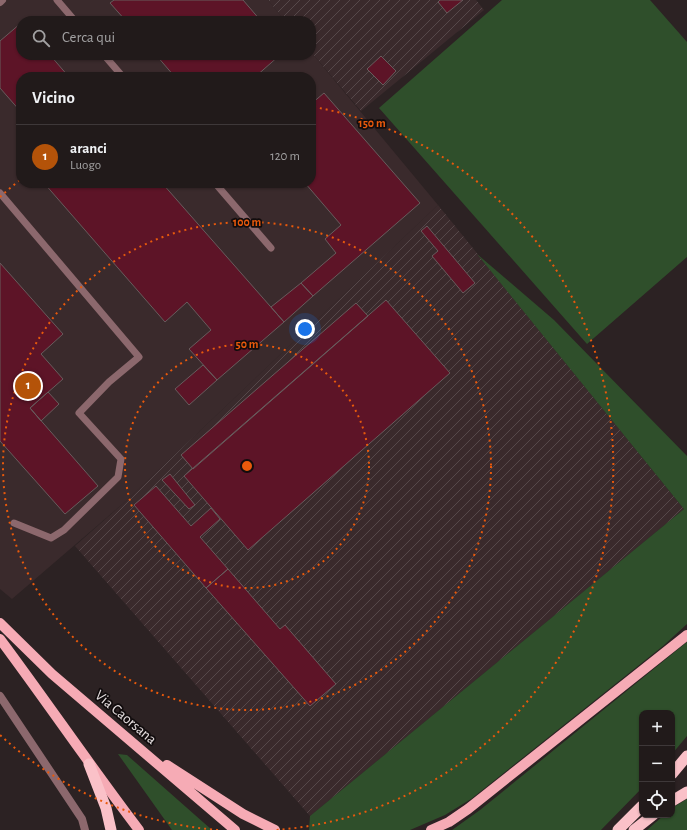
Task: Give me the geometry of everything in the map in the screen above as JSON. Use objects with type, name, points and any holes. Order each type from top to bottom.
[{"type":"highway","points":[[675,770],[687,756]]},
{"type":"highway","points":[[89,764],[106,808],[111,830]]},
{"type":"highway","points":[[675,799],[687,792]]},
{"type":"highway","points":[[618,830],[639,809]]},
{"type":"highway","points":[[634,830],[649,818]]},
{"type":"main road","name":"Via Caorsana","points":[[0,623],[52,674],[235,830]]},
{"type":"main road","points":[[431,830],[449,822],[468,808],[687,635]]},
{"type":"main road","points":[[0,639],[40,691],[89,764],[139,830]]},
{"type":"main road","points":[[134,744],[243,814],[275,830]]},
{"type":"street","points":[[0,696],[82,820],[85,830]]},
{"type":"lane","points":[[57,0],[71,16]]},
{"type":"lane","points":[[108,60],[119,72]]},
{"type":"lane","points":[[219,188],[271,248]]},
{"type":"lane","points":[[0,193],[139,357],[109,382],[79,413],[121,459],[118,477],[64,530],[51,538],[14,523]]},
{"type":"shaded area","points":[[0,0],[268,0],[281,16],[16,16],[16,60],[316,60],[316,58],[438,205],[126,501],[12,599],[0,589]]},
{"type":"shaded area","points":[[268,0],[476,0],[484,10],[361,111],[316,58],[316,16],[281,16]]},
{"type":"shaded area","points":[[438,205],[684,509],[310,816],[75,546],[126,501]]},
{"type":"green space","points":[[502,0],[650,0],[687,42],[687,257],[587,344],[379,108]]},
{"type":"green space","points":[[477,254],[554,320],[687,456],[687,624],[663,646],[471,799],[445,815],[410,830],[309,830],[310,816],[684,509]]},
{"type":"green space","points":[[687,642],[687,736],[675,750],[675,710],[639,710],[639,791],[601,830],[452,830],[480,810]]},
{"type":"green space","points":[[118,754],[127,755],[212,830],[172,830]]},
{"type":"green space","points":[[687,799],[687,830],[647,830],[661,818],[675,818],[675,806]]},
{"type":"building","points":[[114,0],[243,0],[257,16],[122,16],[110,3]]},
{"type":"building","points":[[440,0],[463,0],[447,13],[438,2]]},
{"type":"building","points":[[16,27],[16,60],[54,60],[65,72],[16,72],[16,106],[0,88],[0,41]]},
{"type":"building","points":[[381,56],[396,71],[383,85],[367,69]]},
{"type":"building","points":[[160,60],[274,60],[261,72],[171,72]]},
{"type":"building","points":[[324,93],[420,203],[313,296],[301,283],[336,253],[325,239],[341,225],[309,188],[316,188],[316,100]]},
{"type":"building","points":[[48,188],[166,188],[284,322],[217,380],[189,349],[211,330],[187,302],[165,322]]},
{"type":"building","points":[[427,226],[475,283],[463,293],[432,256],[438,251],[421,231]]},
{"type":"building","points":[[0,263],[63,334],[41,354],[63,379],[30,408],[98,486],[65,514],[0,441]]},
{"type":"building","points":[[301,283],[313,296],[284,322],[271,307]]},
{"type":"building","points":[[386,300],[450,373],[248,550],[184,476]]},
{"type":"building","points":[[356,303],[368,316],[193,469],[181,455]]},
{"type":"building","points":[[203,365],[217,380],[189,405],[175,389]]},
{"type":"building","points":[[48,392],[59,404],[41,421],[30,408]]},
{"type":"building","points":[[170,474],[195,505],[189,509],[162,480]]},
{"type":"building","points":[[156,486],[191,526],[211,508],[220,519],[200,537],[228,569],[206,588],[134,505]]},
{"type":"building","points":[[228,569],[280,629],[285,625],[336,684],[310,706],[206,588]]},
{"type":"place","name":"aranci","points":[[28,386]]}]
